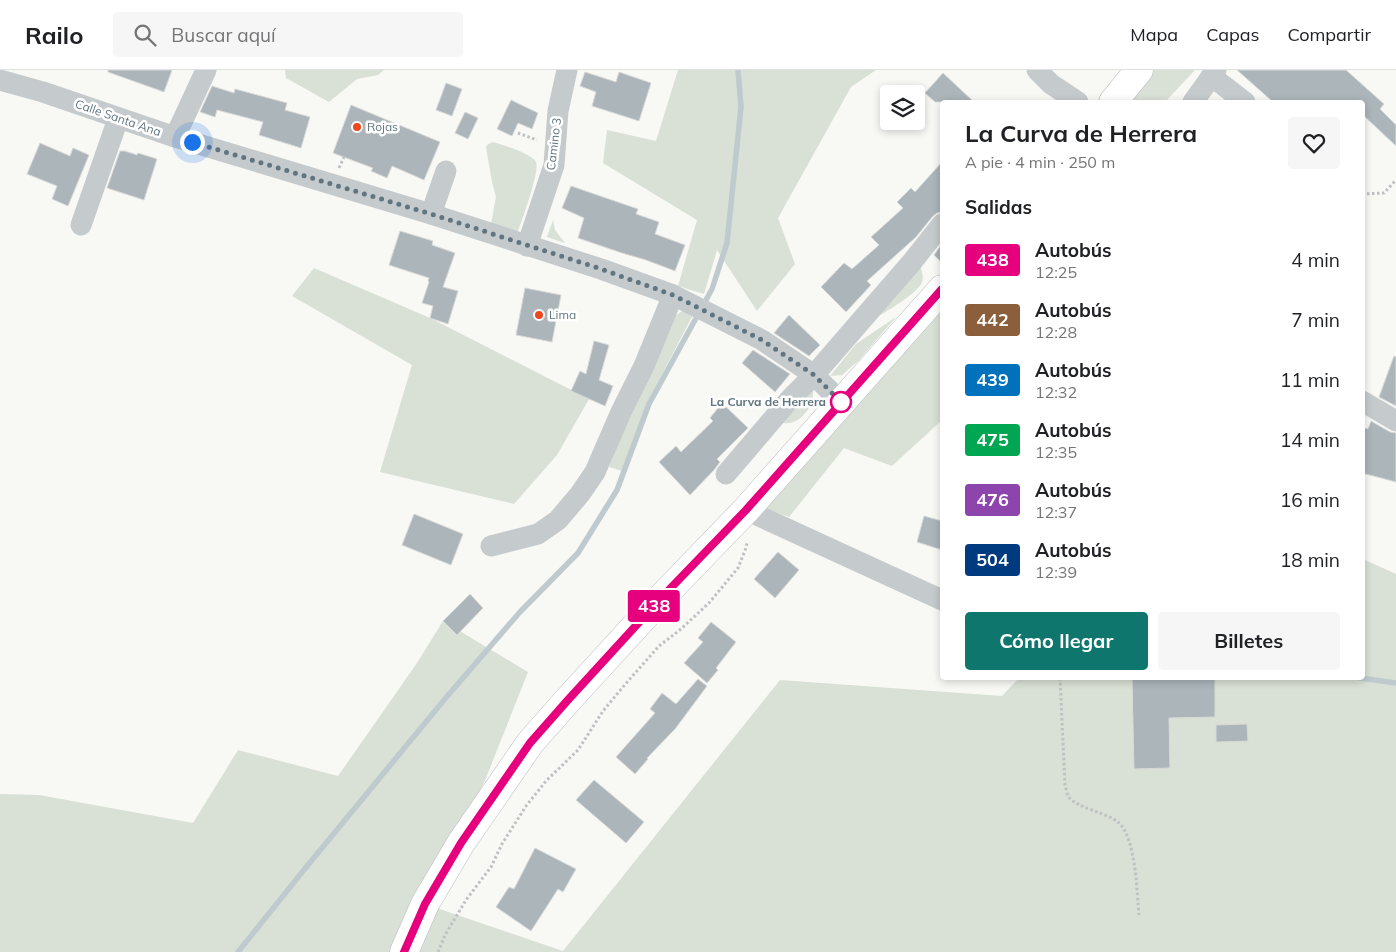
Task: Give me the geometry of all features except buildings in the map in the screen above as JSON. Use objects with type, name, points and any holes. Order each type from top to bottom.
[{"type":"highway","points":[[1115,100],[1139,70]]},
{"type":"highway","points":[[404,952],[425,904],[461,843],[530,743],[657,602],[746,510],[940,291]]},
{"type":"street","points":[[175,137],[206,70]]},
{"type":"street","name":"Camino 3","points":[[527,246],[554,165],[558,111],[567,70]]},
{"type":"street","points":[[1037,70],[1051,84],[1053,96],[1070,100]]},
{"type":"street","points":[[1194,100],[1214,73],[1243,100]]},
{"type":"street","name":"Calle Santa Ana","points":[[0,80],[43,92],[175,137],[431,214],[601,269],[678,298],[762,340],[814,375],[841,402]]},
{"type":"street","points":[[81,225],[118,119]]},
{"type":"street","points":[[431,214],[446,171]]},
{"type":"street","points":[[726,474],[912,262],[940,227]]},
{"type":"street","points":[[491,546],[538,534],[558,520],[580,494],[594,472],[678,298]]},
{"type":"street","points":[[1365,403],[1396,421]]},
{"type":"street","points":[[746,510],[940,599]]},
{"type":"path","points":[[1365,194],[1384,193],[1396,180]]},
{"type":"path","points":[[438,952],[445,935],[466,900],[490,867],[526,806],[546,781],[578,750],[603,712],[659,646],[709,603],[738,568],[746,548],[749,528],[746,510]]},
{"type":"path","points":[[1060,680],[1064,785],[1069,797],[1084,807],[1106,815],[1120,823],[1129,838],[1135,873],[1138,916]]},
{"type":"shaded area","points":[[285,70],[384,70],[378,75],[357,79],[329,102],[286,78]]},
{"type":"shaded area","points":[[678,70],[876,70],[851,87],[778,218],[795,264],[757,311],[717,250],[704,294],[678,286],[697,220],[603,163],[607,130],[656,141]]},
{"type":"shaded area","points":[[1153,70],[1195,70],[1167,100],[1125,100]]},
{"type":"shaded area","points":[[493,142],[523,153],[536,162],[537,167],[527,207],[516,233],[491,224],[496,197],[486,147]]},
{"type":"shaded area","points":[[553,220],[555,230],[565,243],[547,237]]},
{"type":"shaded area","points":[[920,266],[923,278],[915,291],[877,317]]},
{"type":"shaded area","points":[[314,268],[430,318],[589,399],[557,455],[514,504],[380,472],[412,365],[292,296]]},
{"type":"shaded area","points":[[940,304],[940,422],[892,466],[844,448],[789,517],[770,510],[766,506]]},
{"type":"shaded area","points":[[682,311],[694,313],[647,403],[622,471],[609,467],[629,414],[675,316]]},
{"type":"shaded area","points":[[896,317],[859,360],[842,375],[830,376],[856,344]]},
{"type":"shaded area","points":[[812,387],[812,400],[805,413],[794,422],[781,422]]},
{"type":"shaded area","points":[[1365,560],[1396,574],[1396,952],[0,952],[0,794],[39,795],[193,823],[238,750],[338,776],[417,663],[443,621],[528,672],[486,778],[425,904],[563,951],[780,680],[1002,696],[1017,680],[1365,680]]},
{"type":"waterway","points":[[238,952],[444,700],[520,612],[578,553],[617,490],[649,404],[712,289],[727,243],[741,107],[738,70]]},
{"type":"waterway","points":[[1365,679],[1396,683]]},
{"type":"bus line","name":"438","points":[[404,952],[425,904],[461,843],[530,743],[664,595],[746,510],[940,291]]},
{"type":"place","name":"Rojas","points":[[357,127]]},
{"type":"place","name":"Lima","points":[[539,315]]},
{"type":"place","name":"La Curva de Herrera","points":[[841,402]]},
{"type":"route","points":[[192,142],[431,214],[601,269],[673,295],[762,340],[814,375],[841,402]]}]
